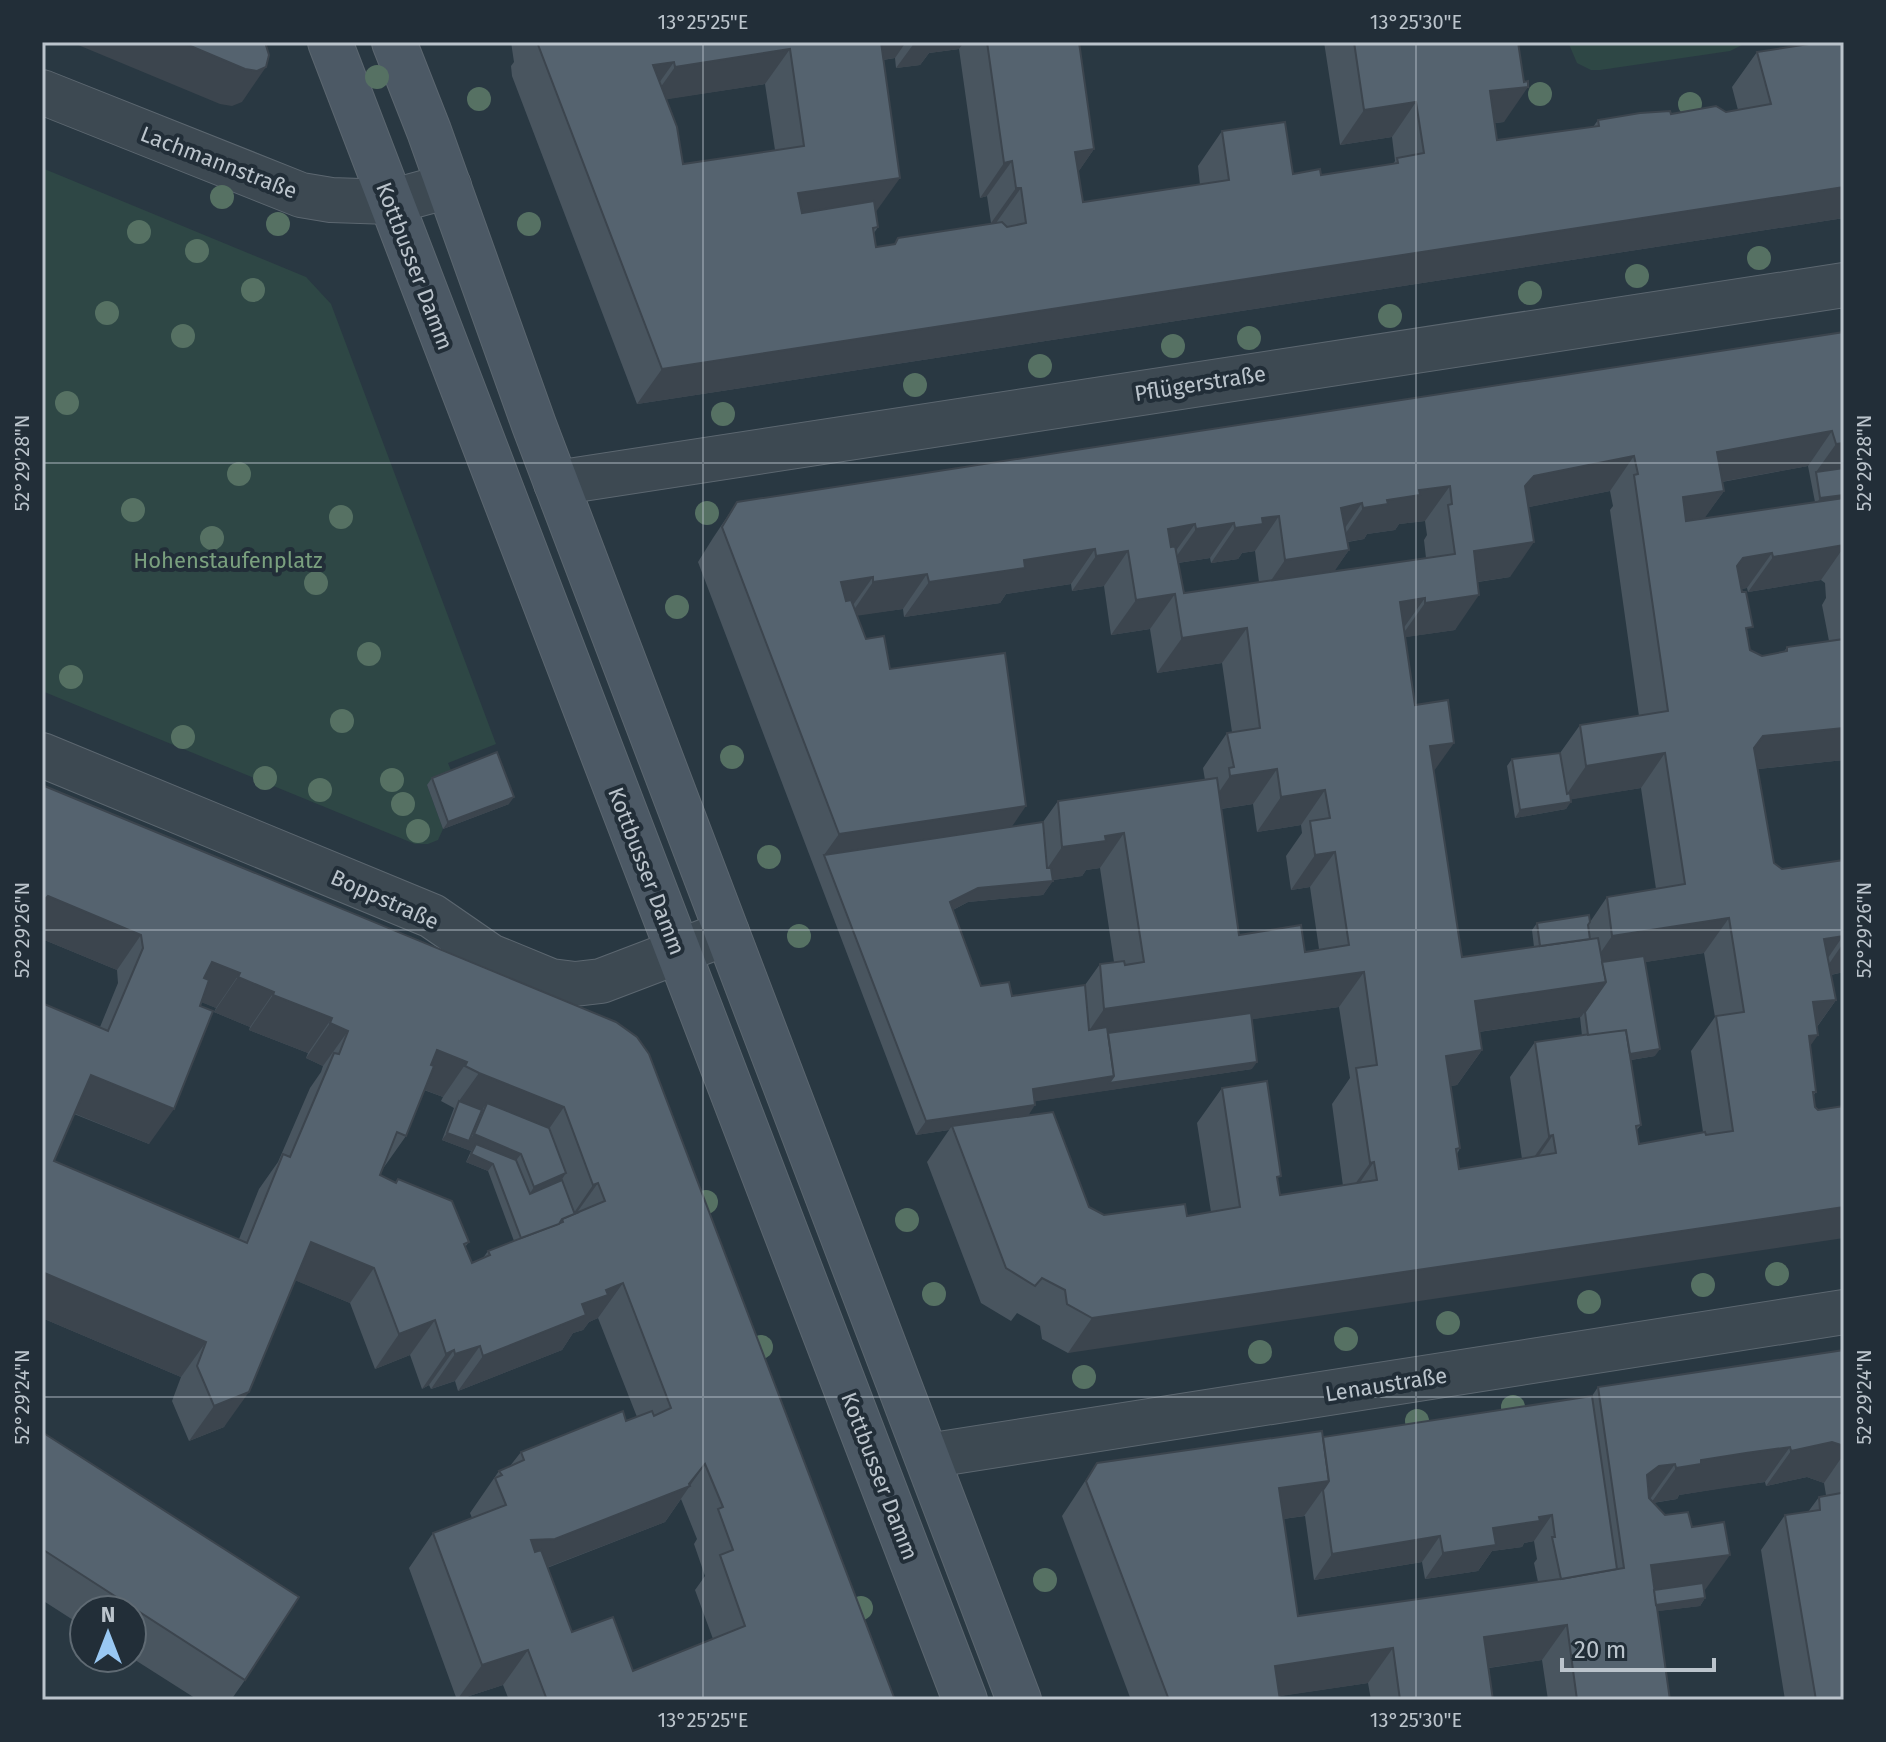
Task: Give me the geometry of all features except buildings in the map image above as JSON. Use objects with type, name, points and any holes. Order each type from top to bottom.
[{"type":"main road","name":"Kottbusser Damm","points":[[330,42],[965,1700]]},
{"type":"main road","points":[[394,42],[556,483],[1019,1700]]},
{"type":"street","name":"Lachmannstraße","points":[[42,92],[301,195],[331,200],[390,202],[449,186]]},
{"type":"street","name":"Pflügerstraße","points":[[556,483],[1844,285]]},
{"type":"street","name":"Boppstraße","points":[[42,755],[432,916],[490,956],[551,981],[575,984],[601,981],[727,933]]},
{"type":"street","name":"Lenaustraße","points":[[927,1456],[1844,1312]]},
{"type":"green space","points":[[1568,42],[1748,42],[1730,51],[1591,70],[1577,63]]},
{"type":"green space","name":"Hohenstaufenplatz","points":[[42,168],[306,277],[331,304],[496,744],[448,763],[453,775],[427,785],[443,829],[438,840],[415,844],[42,691]]}]
